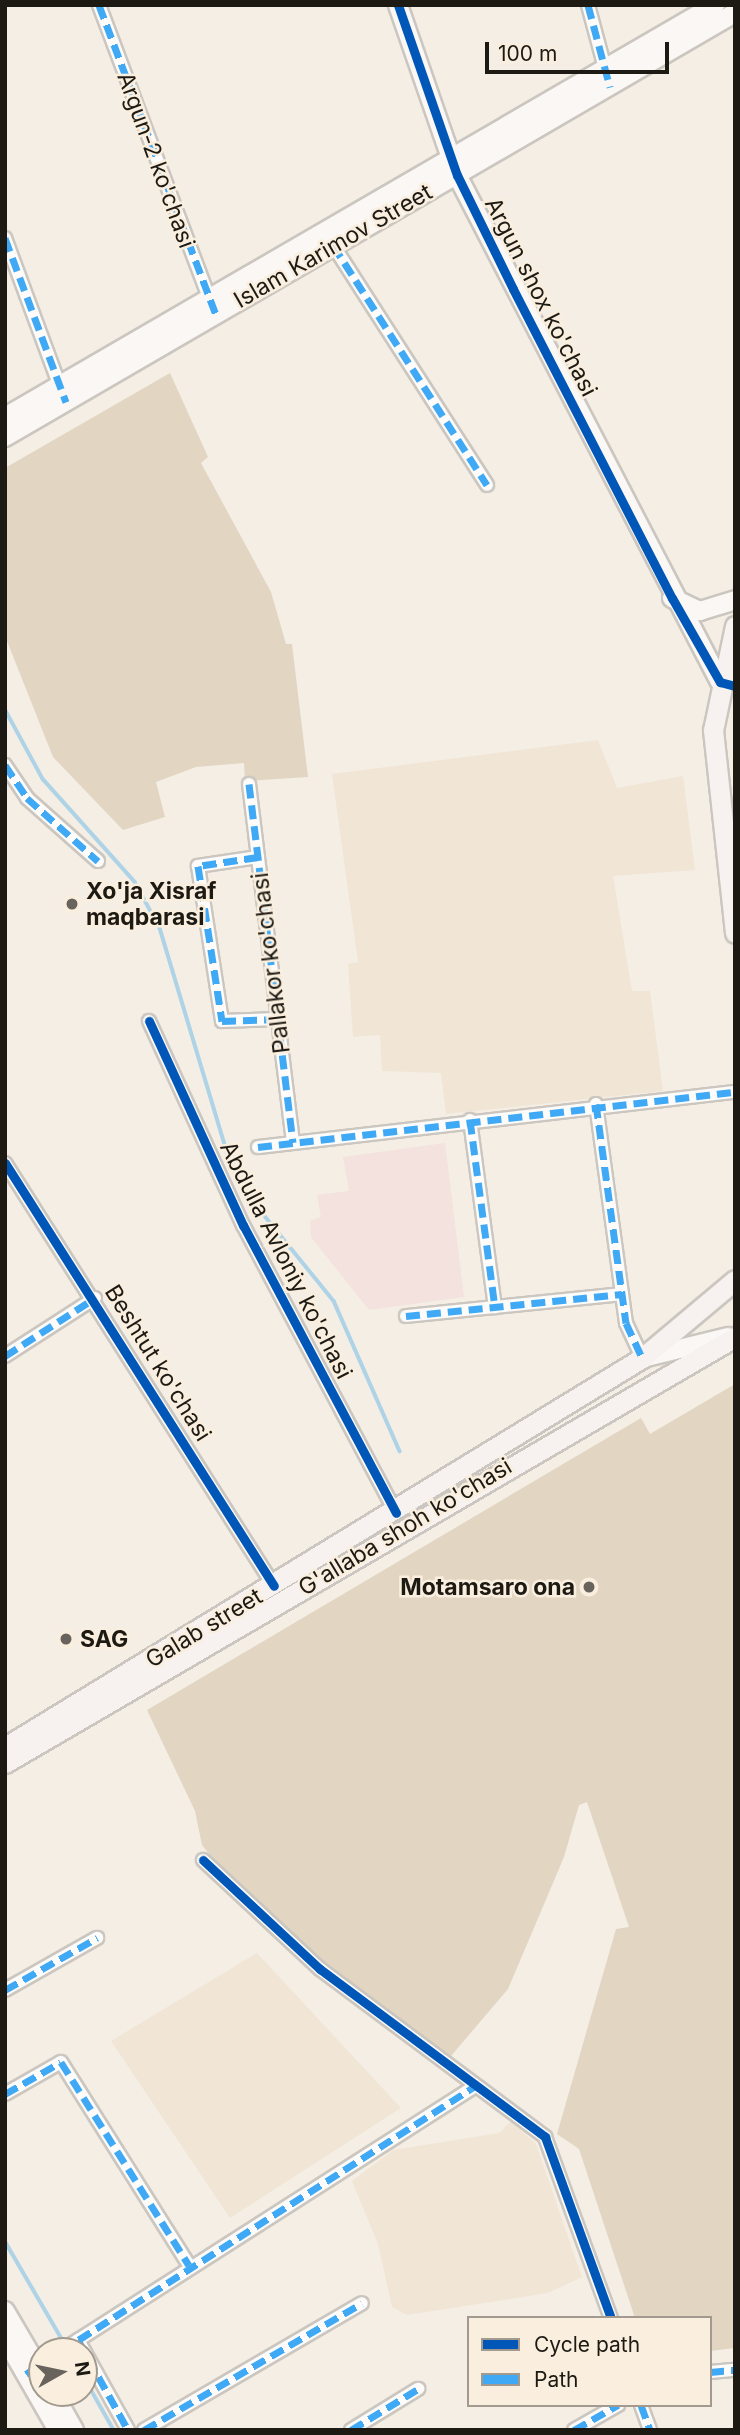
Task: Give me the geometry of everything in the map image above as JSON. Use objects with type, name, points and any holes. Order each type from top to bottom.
[{"type":"main road","name":"Argun shox ko'chasi","points":[[398,5],[453,167],[672,598],[727,684]]},
{"type":"main road","name":"Islam Karimov Street","points":[[5,417],[58,385],[332,245],[605,66],[715,5]]},
{"type":"main road","name":"Islam Karimov Street","points":[[5,437],[66,402],[212,306],[453,167],[610,87],[735,13]]},
{"type":"main road","points":[[672,598],[700,611],[735,600]]},
{"type":"main road","points":[[735,626],[715,776],[735,933]]},
{"type":"main road","points":[[642,1358],[735,1280]]},
{"type":"main road","name":"Galab street","points":[[5,1747],[396,1513],[642,1358],[735,1336]]},
{"type":"main road","name":"G'allaba shoh ko'chasi","points":[[5,1763],[735,1336]]},
{"type":"main road","points":[[5,2311],[28,2353]]},
{"type":"main road","points":[[5,2338],[28,2360]]},
{"type":"main road","points":[[50,2407],[58,2430]]},
{"type":"main road","points":[[61,2407],[74,2430]]},
{"type":"street","name":"Argun-2 ko'chasi","points":[[99,5],[212,306]]},
{"type":"street","points":[[588,5],[610,87]]},
{"type":"street","points":[[5,238],[66,402]]},
{"type":"street","points":[[332,245],[487,485]]},
{"type":"street","points":[[5,765],[27,798],[98,861]]},
{"type":"street","name":"Pallakor ko'chasi","points":[[249,784],[293,1142]]},
{"type":"street","points":[[258,857],[198,866],[222,1021],[278,1019]]},
{"type":"street","name":"Abdulla Avloniy ko'chasi","points":[[149,1021],[243,1225],[396,1513]]},
{"type":"street","points":[[258,1147],[596,1104],[735,1092]]},
{"type":"street","points":[[596,1104],[622,1294],[630,1338],[642,1358]]},
{"type":"street","points":[[470,1120],[495,1307]]},
{"type":"street","name":"Beshtut ko'chasi","points":[[5,1163],[95,1298],[274,1587]]},
{"type":"street","points":[[407,1316],[622,1294]]},
{"type":"street","points":[[5,1356],[95,1298]]},
{"type":"street","points":[[203,1860],[320,1969],[545,2137],[610,2316]]},
{"type":"street","points":[[5,1990],[97,1938]]},
{"type":"street","points":[[5,2094],[61,2062],[189,2266]]},
{"type":"street","points":[[82,2337],[189,2266],[476,2086]]},
{"type":"street","points":[[144,2430],[362,2303]]},
{"type":"street","points":[[712,2372],[735,2370]]},
{"type":"street","points":[[98,2376],[128,2430]]},
{"type":"street","points":[[351,2430],[418,2389]]},
{"type":"street","points":[[575,2430],[615,2407]]},
{"type":"street","points":[[642,2407],[650,2430]]},
{"type":"shaded area","points":[[170,373],[208,457],[201,463],[271,592],[286,644],[292,644],[308,777],[245,781],[244,763],[196,767],[156,782],[165,817],[123,830],[53,757],[5,636],[5,468]]},
{"type":"shaded area","points":[[598,740],[617,788],[683,776],[695,870],[613,876],[632,991],[650,991],[663,1091],[446,1114],[441,1073],[382,1071],[380,1035],[353,1037],[348,964],[358,962],[332,774]]},
{"type":"shaded area","points":[[445,1143],[464,1297],[369,1310],[311,1237],[310,1221],[321,1217],[317,1195],[349,1191],[343,1157]]},
{"type":"shaded area","points":[[735,1384],[735,2348],[712,2351],[712,2316],[634,2316],[579,2149],[557,2134],[616,1929],[629,1927],[587,1802],[579,1805],[564,1857],[508,1989],[451,2056],[314,1959],[216,1862],[202,1845],[195,1811],[147,1710],[641,1418],[650,1434]]},
{"type":"shaded area","points":[[257,1953],[401,2108],[230,2218],[111,2041]]},
{"type":"shaded area","points":[[511,2121],[536,2144],[582,2277],[548,2293],[407,2315],[392,2307],[378,2244],[352,2181],[393,2150],[499,2133]]},
{"type":"waterway","points":[[5,709],[43,779],[135,882],[160,928],[230,1162],[247,1194],[334,1301],[400,1451]]},
{"type":"waterway","points":[[5,2174],[5,2184]]},
{"type":"waterway","points":[[5,2241],[61,2337]]},
{"type":"waterway","points":[[98,2402],[114,2430]]},
{"type":"marked path","points":[[99,5],[216,314]]},
{"type":"marked path","points":[[588,5],[610,87]]},
{"type":"marked path","points":[[5,238],[66,402]]},
{"type":"marked path","points":[[333,245],[487,485]]},
{"type":"marked path","points":[[5,765],[27,798],[98,861]]},
{"type":"marked path","points":[[249,784],[293,1142]]},
{"type":"marked path","points":[[258,857],[198,866],[222,1021],[278,1019]]},
{"type":"marked path","points":[[258,1147],[735,1092]]},
{"type":"marked path","points":[[596,1104],[626,1323],[642,1358]]},
{"type":"marked path","points":[[470,1120],[495,1307]]},
{"type":"marked path","points":[[406,1316],[622,1294]]},
{"type":"marked path","points":[[5,1356],[95,1298]]},
{"type":"marked path","points":[[5,1990],[97,1938]]},
{"type":"marked path","points":[[5,2094],[61,2062],[189,2265]]},
{"type":"marked path","points":[[83,2337],[476,2086]]},
{"type":"marked path","points":[[144,2430],[362,2303]]},
{"type":"marked path","points":[[712,2372],[735,2370]]},
{"type":"marked path","points":[[98,2376],[128,2430]]},
{"type":"marked path","points":[[351,2430],[418,2389]]},
{"type":"marked path","points":[[574,2430],[614,2407]]},
{"type":"marked path","points":[[642,2407],[650,2430]]},
{"type":"cycle path","points":[[398,5],[457,175],[513,289],[672,598],[720,682],[735,686]]},
{"type":"cycle path","points":[[149,1021],[243,1225],[396,1513]]},
{"type":"cycle path","points":[[5,1163],[274,1586]]},
{"type":"cycle path","points":[[203,1860],[320,1969],[545,2137],[610,2316]]},
{"type":"place","name":"Xo'ja Xisraf maqbarasi","points":[[72,904]]},
{"type":"place","name":"Motamsaro ona","points":[[589,1587]]},
{"type":"place","name":"SAG","points":[[66,1639]]}]
